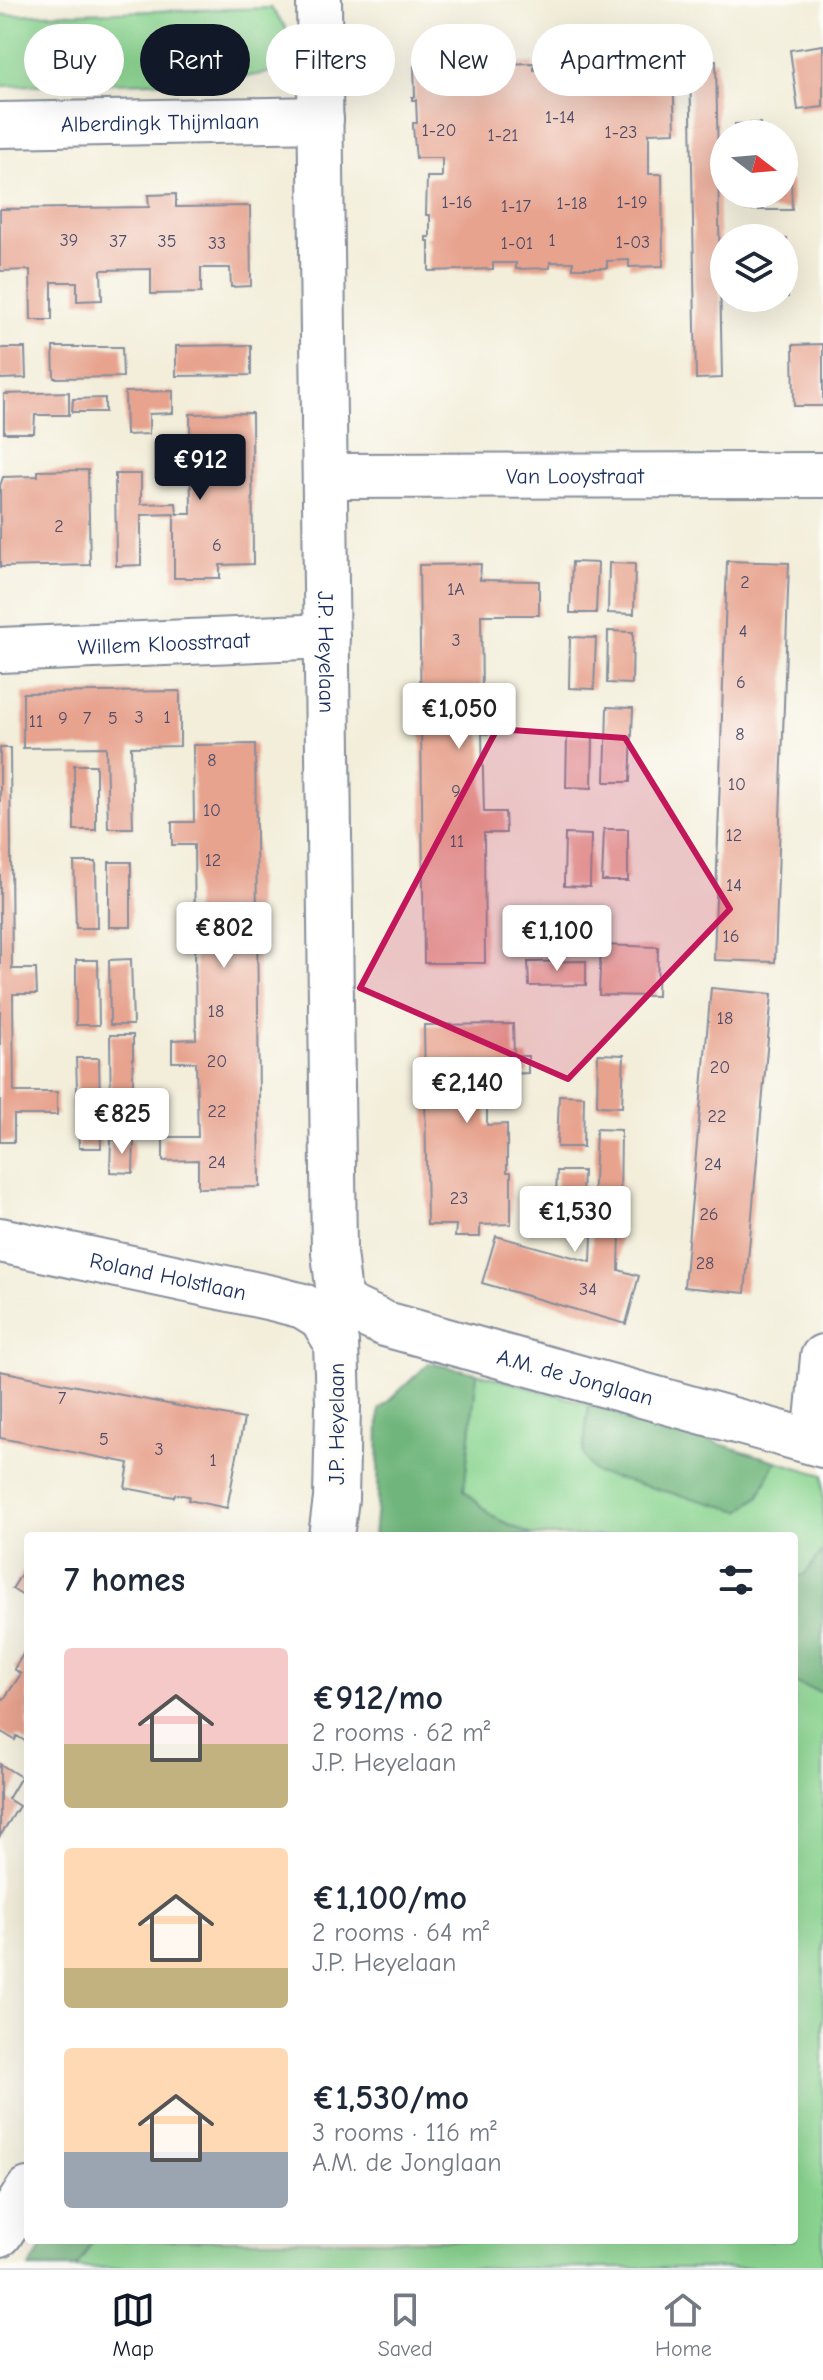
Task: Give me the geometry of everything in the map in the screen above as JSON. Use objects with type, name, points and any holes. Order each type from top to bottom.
[{"type":"street","name":"J.P. Heyelaan","points":[[319,0],[334,1253],[331,1310],[336,1342],[338,1405],[336,1499],[332,1532]]},
{"type":"street","name":"Alberdingk Thijmlaan","points":[[0,125],[321,119]]},
{"type":"street","name":"Van Looystraat","points":[[325,476],[823,475]]},
{"type":"street","name":"Willem Kloosstraat","points":[[0,650],[327,636]]},
{"type":"street","name":"Roland Holstlaan","points":[[0,1240],[331,1310]]},
{"type":"street","name":"A.M. de Jonglaan","points":[[331,1310],[819,1444]]},
{"type":"street","points":[[819,1444],[823,1357]]},
{"type":"street","points":[[0,2234],[24,2196]]},
{"type":"highlighted area","points":[[497,729],[625,738],[730,909],[568,1079],[360,988]]},
{"type":"green space","points":[[271,8],[283,24],[266,24],[266,73],[250,76],[250,24],[140,24],[140,82],[124,83],[124,24],[24,24],[24,85],[0,86],[0,15]]},
{"type":"green space","points":[[429,1363],[477,1373],[464,1490],[493,1517],[525,1532],[374,1532],[379,1410]]},
{"type":"green space","points":[[477,1373],[589,1404],[583,1454],[596,1473],[741,1510],[759,1496],[776,1461],[823,1475],[823,1551],[805,1574],[798,1577],[798,1532],[525,1532],[493,1517],[464,1490]]},
{"type":"green space","points":[[589,1404],[776,1461],[759,1496],[741,1511],[595,1473],[583,1455]]},
{"type":"green space","points":[[823,1551],[823,1693],[798,1684],[798,1577],[805,1574]]},
{"type":"green space","points":[[798,1684],[823,1693],[823,2268],[76,2268],[91,2244],[798,2244]]},
{"type":"green space","points":[[44,2244],[91,2244],[76,2268],[29,2268]]},
{"type":"building","points":[[823,45],[823,107],[798,110],[790,50]]},
{"type":"building","points":[[713,60],[716,60],[717,120],[710,120],[710,208],[719,208],[719,224],[710,224],[710,312],[721,312],[722,378],[696,379],[691,96],[713,96]]},
{"type":"building","points":[[532,63],[532,96],[674,96],[675,132],[649,133],[649,174],[662,174],[663,266],[629,267],[629,260],[607,261],[607,268],[573,268],[573,262],[550,262],[550,268],[516,269],[516,263],[493,263],[493,269],[429,271],[427,177],[442,177],[442,158],[416,158],[413,123],[417,123],[416,100],[412,97],[516,96],[516,64]]},
{"type":"building","points":[[176,194],[176,207],[250,206],[251,286],[231,287],[230,268],[201,268],[201,293],[151,294],[151,269],[101,270],[102,300],[77,301],[77,282],[52,282],[52,320],[31,320],[30,270],[0,271],[0,209],[149,207],[148,195]]},
{"type":"building","points":[[745,208],[792,210],[745,210]]},
{"type":"building","points":[[823,344],[823,406],[794,406],[793,345]]},
{"type":"building","points":[[251,345],[251,375],[176,376],[176,346]]},
{"type":"building","points":[[53,347],[122,347],[123,377],[54,378]]},
{"type":"building","points":[[25,348],[26,378],[0,379],[0,349]]},
{"type":"building","points":[[173,391],[173,413],[149,414],[149,434],[126,435],[125,392]]},
{"type":"building","points":[[69,392],[69,415],[35,415],[34,433],[4,433],[4,394]]},
{"type":"building","points":[[105,398],[105,412],[72,412],[73,399]]},
{"type":"building","points":[[252,413],[253,564],[220,565],[220,578],[174,578],[174,514],[141,515],[141,565],[116,566],[115,474],[141,474],[141,504],[176,503],[177,514],[191,514],[190,414]]},
{"type":"building","points":[[88,470],[90,565],[0,567],[0,486],[3,477],[38,476],[38,471]]},
{"type":"building","points":[[727,561],[789,563],[775,962],[714,960]]},
{"type":"building","points":[[572,562],[598,563],[596,613],[570,613]]},
{"type":"building","points":[[609,563],[635,564],[634,614],[608,613]]},
{"type":"building","points":[[481,564],[480,580],[539,581],[539,615],[481,615],[482,694],[507,694],[507,733],[482,734],[484,812],[505,812],[506,833],[484,833],[485,963],[424,963],[419,565]]},
{"type":"building","points":[[608,631],[633,632],[632,684],[607,683]]},
{"type":"building","points":[[570,637],[596,638],[594,689],[569,688]]},
{"type":"building","points":[[180,691],[180,746],[131,747],[133,828],[108,828],[106,747],[23,748],[23,693]]},
{"type":"building","points":[[607,707],[633,708],[630,782],[605,782]]},
{"type":"building","points":[[567,736],[593,736],[592,788],[566,787]]},
{"type":"building","points":[[255,744],[260,1187],[198,1188],[198,1160],[163,1161],[163,1137],[198,1137],[196,1062],[172,1062],[172,1040],[196,1039],[194,845],[172,845],[172,822],[194,822],[193,745]]},
{"type":"building","points":[[0,748],[10,748],[12,969],[36,969],[37,994],[13,994],[14,1092],[57,1092],[57,1115],[14,1115],[14,1142],[0,1142]]},
{"type":"building","points":[[74,765],[96,765],[96,830],[74,830]]},
{"type":"building","points":[[604,829],[628,829],[628,881],[602,881]]},
{"type":"building","points":[[565,834],[591,835],[590,887],[564,886]]},
{"type":"building","points":[[74,862],[96,862],[97,928],[76,928]]},
{"type":"building","points":[[109,862],[131,862],[131,927],[109,927]]},
{"type":"building","points":[[601,945],[658,947],[657,996],[599,995]]},
{"type":"building","points":[[131,959],[133,1025],[110,1025],[109,960]]},
{"type":"building","points":[[76,960],[98,960],[99,1025],[76,1025]]},
{"type":"building","points":[[586,961],[586,985],[529,986],[528,962]]},
{"type":"building","points":[[711,988],[772,994],[745,1293],[684,1287]]},
{"type":"building","points":[[513,1024],[514,1056],[528,1056],[528,1073],[507,1074],[507,1094],[487,1094],[487,1125],[507,1124],[511,1224],[480,1225],[480,1237],[455,1237],[456,1225],[427,1225],[424,1025]]},
{"type":"building","points":[[110,1035],[133,1035],[133,1122],[111,1123]]},
{"type":"building","points":[[598,1054],[624,1055],[622,1107],[597,1106]]},
{"type":"building","points":[[76,1058],[99,1058],[101,1148],[79,1148]]},
{"type":"building","points":[[559,1095],[584,1096],[583,1147],[557,1147]]},
{"type":"building","points":[[596,1129],[621,1130],[620,1205],[610,1204],[610,1229],[620,1230],[619,1270],[639,1276],[626,1324],[482,1283],[496,1236],[591,1262]]},
{"type":"building","points":[[111,1139],[134,1140],[133,1173],[110,1172]]},
{"type":"building","points":[[557,1171],[583,1171],[582,1197],[556,1196]]},
{"type":"building","points":[[0,1371],[244,1419],[227,1508],[188,1500],[189,1496],[175,1494],[174,1497],[125,1488],[129,1463],[0,1438]]},
{"type":"building","points":[[23,1571],[24,1596],[12,1589]]},
{"type":"building","points":[[24,1653],[24,1740],[17,1736],[15,1740],[0,1731],[0,1697],[4,1699],[21,1674],[14,1669]]},
{"type":"building","points":[[0,1764],[21,1777],[8,1799],[19,1806],[0,1836]]}]
